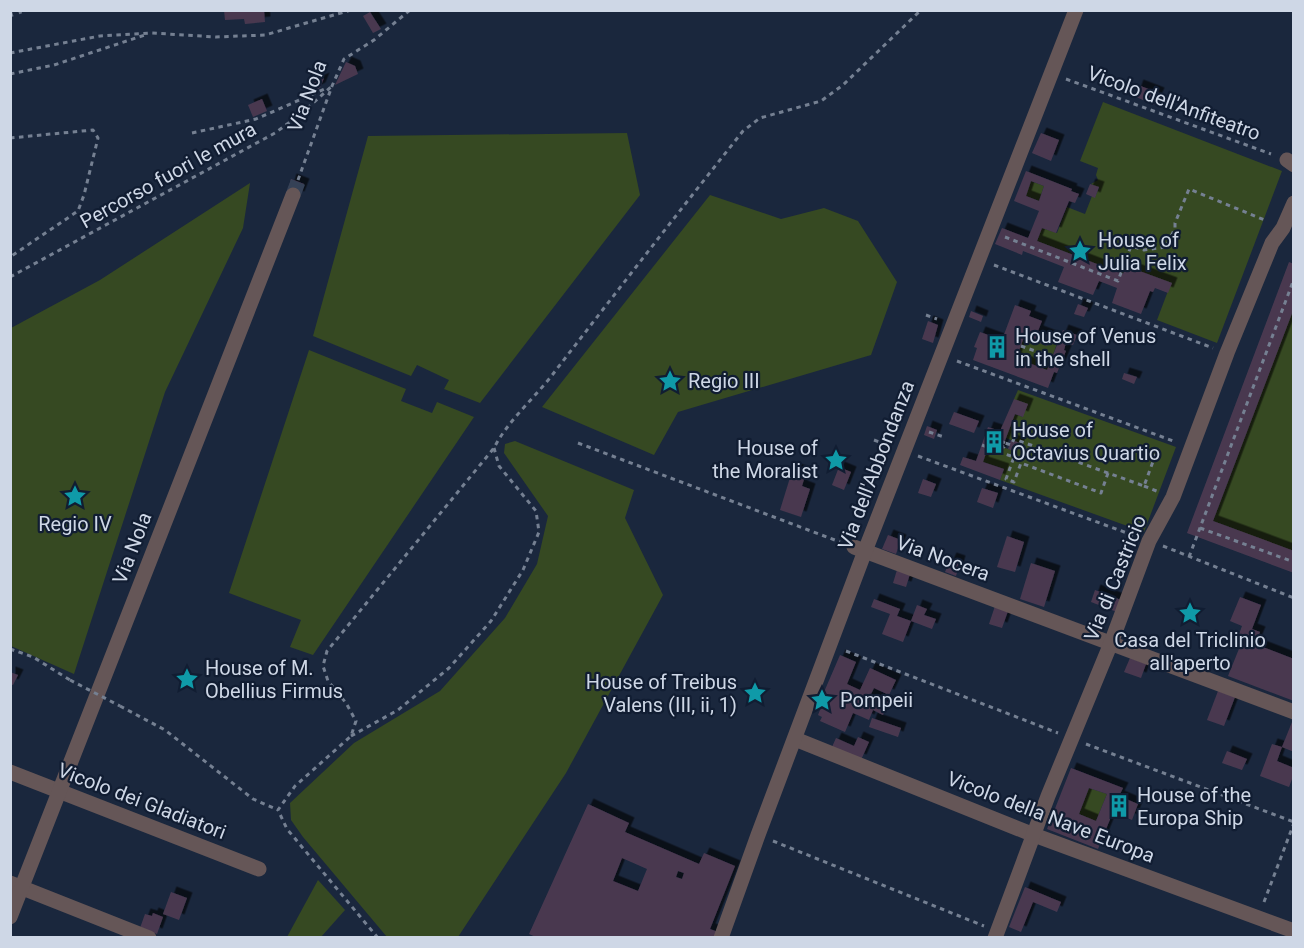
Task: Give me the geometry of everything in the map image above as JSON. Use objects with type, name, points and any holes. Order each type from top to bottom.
[{"type":"street","name":"Via dell'Abbondanza","points":[[721,938],[795,739],[860,549],[904,451],[1076,10]]},
{"type":"street","name":"Via Nola","points":[[10,917],[16,886],[60,792],[295,188]]},
{"type":"street","name":"Via di Castricio","points":[[996,934],[1112,643],[1149,541],[1173,497],[1272,243],[1284,228],[1293,203]]},
{"type":"street","name":"Via Nocera","points":[[860,549],[1293,712]]},
{"type":"street","name":"Vicolo della Nave Europa","points":[[795,739],[1034,835],[1293,931]]},
{"type":"street","name":"Vicolo dei Gladiatori","points":[[10,771],[259,869]]},
{"type":"street","points":[[16,886],[149,938]]},
{"type":"path","points":[[10,53],[100,36],[152,33],[216,37],[265,35],[351,10]]},
{"type":"path","name":"Via Nola","points":[[295,188],[344,59],[374,40],[410,10]]},
{"type":"path","points":[[351,736],[356,721],[346,703],[328,681],[323,666],[327,651],[494,448],[501,433],[539,393],[635,266],[742,131],[760,118],[821,100],[843,85],[921,10]]},
{"type":"path","points":[[10,74],[54,65],[152,33]]},
{"type":"path","name":"Vicolo dell'Anfiteatro","points":[[1051,73],[1290,163]]},
{"type":"path","points":[[192,133],[256,119],[332,86]]},
{"type":"path","name":"Percorso fuori le mura","points":[[10,278],[275,133],[332,86]]},
{"type":"path","name":"Percorso fuori le mura","points":[[10,138],[93,130],[98,138],[78,211],[10,257]]},
{"type":"path","points":[[999,235],[1118,281],[1131,246],[1144,250],[1166,247],[1189,189],[1264,220]]},
{"type":"path","points":[[991,264],[1215,349]]},
{"type":"path","points":[[1189,557],[1293,279]]},
{"type":"path","points":[[1021,346],[1052,357]]},
{"type":"path","points":[[952,359],[1178,442]]},
{"type":"path","points":[[982,445],[997,451],[1001,441],[1011,445],[1014,439],[1144,486],[1158,448]]},
{"type":"path","points":[[578,443],[860,549]]},
{"type":"path","points":[[1005,443],[999,452],[1014,457],[1006,478],[1014,482],[1022,464],[1101,493],[1108,473]]},
{"type":"path","points":[[278,810],[295,786],[351,736],[398,710],[449,668],[491,621],[523,570],[539,532],[536,511],[499,466],[494,448]]},
{"type":"path","points":[[904,451],[1149,541],[1293,598]]},
{"type":"path","points":[[1200,528],[1293,562]]},
{"type":"path","points":[[10,649],[33,657],[70,680],[165,730],[253,799],[278,810],[287,829],[378,938]]},
{"type":"path","points":[[1258,918],[1293,823]]},
{"type":"path","points":[[758,835],[996,934]]},
{"type":"green space","points":[[1103,102],[1282,171],[1217,343],[1157,320],[1171,283],[1127,266],[1123,274],[1037,241],[1042,228],[1057,233],[1067,207],[1085,214],[1092,196],[1095,197],[1099,188],[1091,184],[1098,180],[1096,175],[1098,168],[1080,161]]},
{"type":"green space","points":[[627,133],[640,195],[480,403],[444,389],[449,380],[417,365],[411,376],[313,336],[368,136]]},
{"type":"green space","points":[[1031,181],[1044,186],[1039,201],[1026,196]]},
{"type":"green space","points":[[250,183],[243,228],[165,392],[74,674],[11,646],[11,328],[100,280]]},
{"type":"green space","points":[[710,195],[781,219],[824,208],[858,221],[897,282],[871,355],[678,412],[654,455],[542,407]]},
{"type":"green space","points":[[1293,308],[1293,551],[1213,521]]},
{"type":"green space","points":[[1025,335],[1047,346],[1049,341],[1057,344],[1047,370],[1016,358]]},
{"type":"green space","points":[[309,350],[406,389],[401,401],[432,413],[437,402],[474,417],[313,655],[290,647],[301,620],[229,593]]},
{"type":"green space","points":[[1018,390],[1176,447],[1144,532],[1000,480],[1004,469],[983,462],[987,450],[1000,454],[1003,447],[1016,452],[1019,443],[1006,438],[1015,414],[1023,417],[1014,399]]},
{"type":"green space","points":[[515,441],[634,490],[625,518],[663,595],[566,773],[458,937],[387,937],[303,837],[291,820],[290,803],[354,743],[440,691],[505,618],[537,564],[548,516],[504,453],[505,444]]},
{"type":"green space","points":[[1089,788],[1107,794],[1096,821],[1079,814]]},
{"type":"green space","points":[[318,880],[345,910],[321,937],[287,937]]},
{"type":"building","points":[[224,10],[264,10],[265,22],[245,24],[244,19],[225,20]]},
{"type":"building","points":[[370,12],[381,29],[373,33],[363,16]]},
{"type":"building","points":[[346,62],[355,66],[358,74],[335,85]]},
{"type":"building","points":[[324,78],[320,88],[308,94],[308,88],[313,83]]},
{"type":"building","points":[[1138,85],[1159,93],[1154,105],[1134,96]]},
{"type":"building","points":[[262,99],[267,111],[253,117],[248,105]]},
{"type":"building","points":[[1041,133],[1059,140],[1051,161],[1032,153]]},
{"type":"building","points":[[1026,171],[1072,189],[1071,191],[1079,194],[1075,203],[1069,201],[1056,233],[1042,228],[1037,241],[1123,274],[1126,266],[1172,283],[1168,293],[1155,288],[1153,292],[1150,291],[1141,314],[1112,303],[1117,288],[1099,281],[1093,295],[1058,282],[1064,267],[1023,251],[1022,255],[995,244],[1002,228],[1028,238],[1039,211],[1014,201]],"holes":[[[1031,181],[1044,186],[1039,201],[1026,196]]]},
{"type":"building","points":[[291,179],[304,184],[299,197],[287,193]]},
{"type":"building","points":[[1090,184],[1099,187],[1095,198],[1086,194]]},
{"type":"building","points":[[1289,262],[1294,264],[1294,308],[1213,521],[1294,551],[1294,573],[1187,533]]},
{"type":"building","points":[[1078,304],[1088,308],[1084,317],[1074,314]]},
{"type":"building","name":"House of Venus in the shell","points":[[1015,305],[1031,311],[1029,316],[1042,321],[1038,331],[1051,336],[1047,346],[1025,335],[1016,358],[1047,370],[1063,330],[1077,335],[1073,345],[1066,343],[1064,350],[1066,351],[1048,388],[973,360],[977,348],[974,347],[980,332],[1002,340]]},
{"type":"building","points":[[971,311],[983,316],[981,322],[969,317]]},
{"type":"building","points":[[928,321],[938,325],[933,343],[922,339]]},
{"type":"building","points":[[1124,373],[1137,377],[1134,384],[1122,379]]},
{"type":"building","name":"House of Octavius Quartio","points":[[1014,399],[1028,404],[1023,417],[1015,414],[1000,454],[987,450],[983,462],[1004,469],[1000,480],[960,465],[963,457],[976,461],[988,427],[1000,431]]},
{"type":"building","name":"House of Octavius Quartio","points":[[954,412],[979,421],[974,433],[949,424]]},
{"type":"building","points":[[927,426],[937,430],[934,439],[924,435]]},
{"type":"building","points":[[1011,440],[1020,443],[1016,452],[1008,449]]},
{"type":"building","points":[[839,467],[851,472],[844,490],[832,485]]},
{"type":"building","points":[[793,468],[806,473],[802,486],[810,489],[801,517],[780,510]]},
{"type":"building","points":[[923,479],[936,484],[931,497],[918,493]]},
{"type":"building","points":[[982,488],[998,493],[993,508],[977,502]]},
{"type":"building","points":[[888,535],[901,540],[896,554],[882,549]]},
{"type":"building","points":[[1007,536],[1024,542],[1015,572],[997,567]]},
{"type":"building","points":[[951,558],[960,561],[956,576],[945,572]]},
{"type":"building","points":[[1031,563],[1055,571],[1044,607],[1020,599]]},
{"type":"building","points":[[897,570],[910,574],[906,587],[893,583]]},
{"type":"building","points":[[1095,590],[1121,600],[1117,612],[1091,602]]},
{"type":"building","points":[[1240,597],[1261,605],[1252,629],[1260,632],[1255,644],[1294,659],[1294,701],[1228,676],[1243,639],[1238,637],[1242,626],[1230,621]]},
{"type":"building","points":[[874,599],[900,609],[897,616],[911,621],[903,642],[882,634],[890,614],[871,607]]},
{"type":"building","points":[[917,605],[927,609],[924,615],[936,619],[932,629],[911,621]]},
{"type":"building","points":[[995,606],[1008,611],[1002,628],[989,624]]},
{"type":"building","points":[[840,655],[856,662],[847,684],[860,690],[870,668],[896,680],[889,695],[874,688],[871,694],[888,702],[883,715],[873,710],[869,720],[853,713],[845,732],[820,721],[822,717],[818,715],[824,700],[821,699]]},
{"type":"building","points":[[1130,658],[1146,664],[1141,678],[1124,672]]},
{"type":"building","points":[[10,672],[18,675],[13,685],[10,684]]},
{"type":"building","points":[[1218,691],[1235,697],[1224,726],[1207,720]]},
{"type":"building","points":[[1294,717],[1294,752],[1282,747]]},
{"type":"building","points":[[872,718],[901,728],[898,737],[869,727]]},
{"type":"building","points":[[858,737],[869,742],[861,760],[832,747],[836,738],[854,746]]},
{"type":"building","points":[[1272,744],[1282,747],[1277,761],[1294,768],[1289,787],[1260,776]]},
{"type":"building","points":[[1227,751],[1247,759],[1242,770],[1222,763]]},
{"type":"building","name":"House of the Europa Ship","points":[[1071,768],[1123,788],[1119,796],[1138,804],[1132,820],[1113,812],[1098,849],[1047,829]],"holes":[[[1089,788],[1107,794],[1096,821],[1079,814]]]},
{"type":"building","points":[[588,804],[629,823],[625,832],[699,864],[704,853],[735,866],[710,929],[718,932],[715,938],[538,938],[529,934]],"holes":[[[622,858],[647,869],[638,891],[613,881]],[[678,871],[684,873],[682,879],[676,877]]]},
{"type":"building","points":[[1025,887],[1061,902],[1057,912],[1033,902],[1021,932],[1009,927]]},
{"type":"building","points":[[171,892],[187,898],[179,920],[163,914]]},
{"type":"building","points":[[153,913],[163,917],[157,934],[140,928],[145,914],[152,916]]},
{"type":"tunnel","points":[[293,195],[298,182]]},
{"type":"railway","points":[[10,15],[25,10]]},
{"type":"place","name":"House of Julia Felix","points":[[1080,251]]},
{"type":"place","name":"House of Venus in the shell","points":[[997,347]]},
{"type":"place","name":"Regio III","points":[[670,381]]},
{"type":"place","name":"House of Octavius Quartio","points":[[994,442]]},
{"type":"place","name":"House of the Moralist","points":[[836,460]]},
{"type":"place","name":"Regio IV","points":[[75,496]]},
{"type":"place","name":"Casa del Triclinio all'aperto","points":[[1190,613]]},
{"type":"place","name":"House of M. Obellius Firmus","points":[[187,679]]},
{"type":"place","name":"House of Treibus Valens (III, ii, 1)","points":[[755,693]]},
{"type":"place","name":"Pompeii","points":[[822,700]]},
{"type":"place","name":"House of the Europa Ship","points":[[1119,806]]}]
